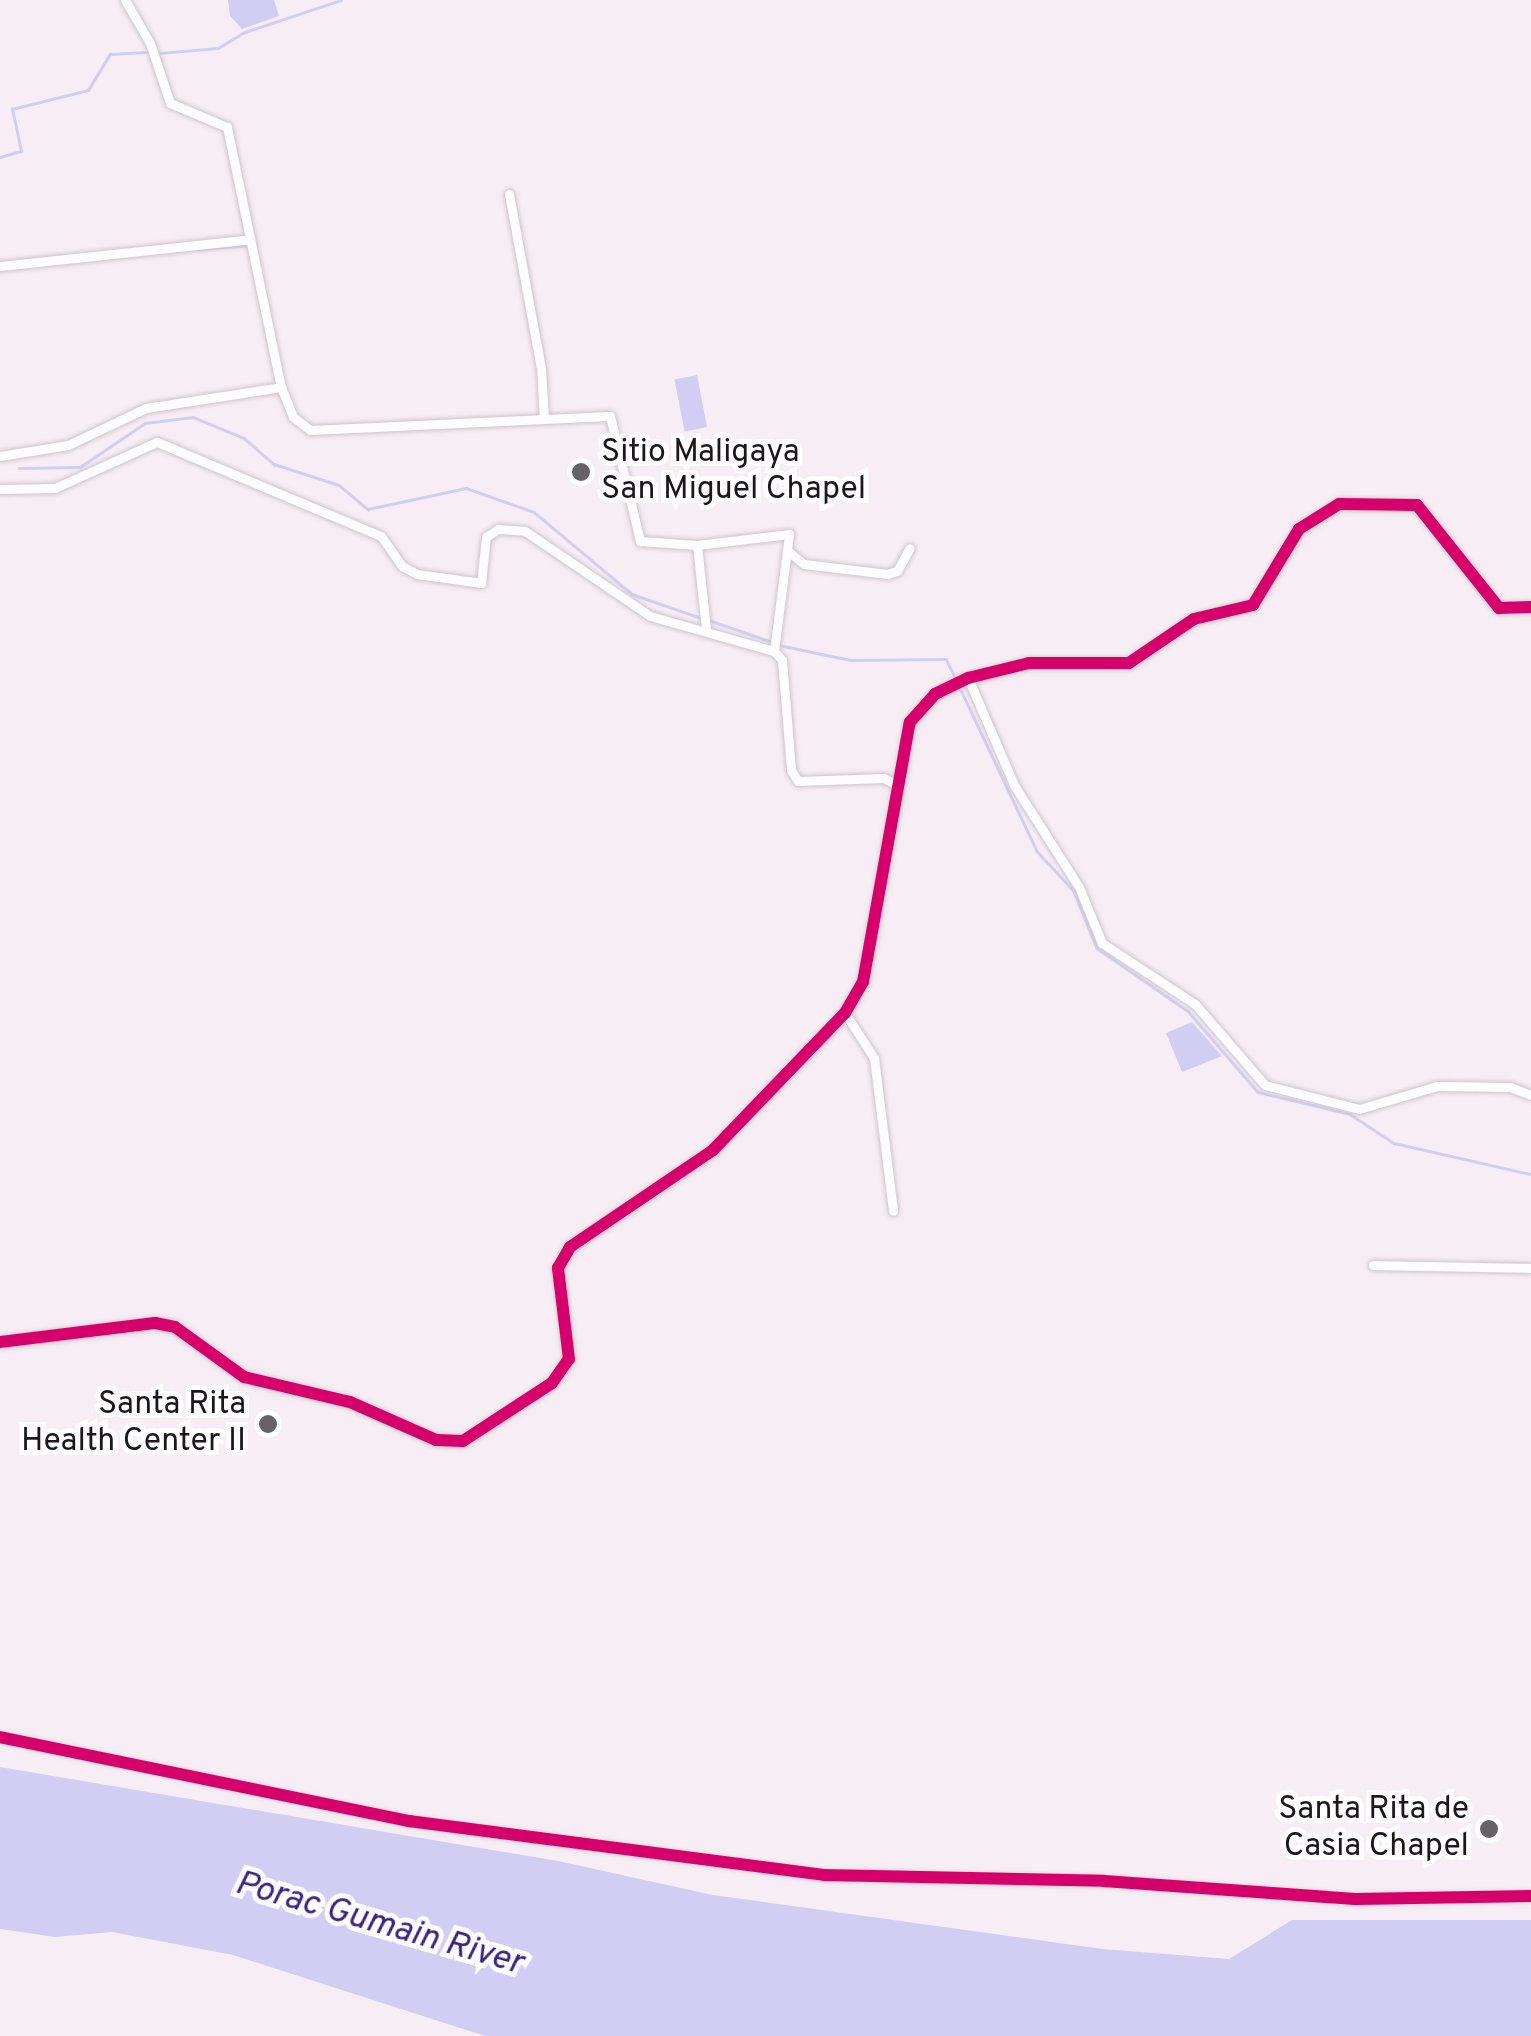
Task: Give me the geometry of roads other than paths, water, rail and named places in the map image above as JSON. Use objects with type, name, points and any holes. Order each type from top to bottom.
[{"type":"street","points":[[125,0],[150,43],[170,104],[228,127],[281,387],[292,417],[310,430],[610,416],[634,532],[649,546],[697,545],[786,532],[789,552],[774,651]]},
{"type":"street","points":[[509,194],[542,368],[544,418]]},
{"type":"street","points":[[0,266],[251,239]]},
{"type":"street","points":[[0,456],[68,445],[146,408],[281,387]]},
{"type":"street","points":[[0,489],[55,488],[146,446],[170,444],[381,536],[408,572],[481,583],[486,537],[513,528],[549,542],[650,616],[706,621],[774,651],[782,660],[791,770],[798,781],[884,778],[895,784]]},
{"type":"street","points":[[0,1342],[155,1322],[174,1327],[244,1377],[350,1402],[436,1440],[463,1441],[552,1382],[569,1359],[558,1268],[570,1247],[713,1150],[845,1013],[863,982],[895,784],[917,710],[968,678],[1029,664],[1128,663],[1194,619],[1252,605],[1298,529],[1340,504],[1417,505],[1491,601],[1499,608],[1531,607]]},
{"type":"street","points":[[697,545],[706,621]]},
{"type":"street","points":[[789,552],[804,564],[886,574],[897,571],[910,548]]},
{"type":"street","points":[[968,678],[1014,785],[1079,888],[1102,943],[1195,1004],[1265,1086],[1360,1110],[1438,1086],[1510,1087],[1531,1095]]},
{"type":"street","points":[[845,1013],[874,1058],[893,1211]]},
{"type":"street","points":[[1373,1265],[1531,1268]]},
{"type":"street","points":[[0,1737],[409,1821],[824,1875],[1104,1881],[1354,1899],[1531,1896]]},
{"type":"water","points":[[228,0],[274,0],[279,16],[242,29],[230,16]]},
{"type":"water","points":[[697,375],[707,427],[685,431],[674,379]]},
{"type":"water","points":[[1192,1022],[1222,1056],[1182,1072],[1166,1033]]},
{"type":"water","name":"Porac Gumain River","points":[[0,1767],[558,1861],[713,1895],[1102,1949],[1229,1959],[1292,1920],[1531,1920],[1531,2036],[485,2036],[233,1955],[112,1932],[55,1937],[0,1929]]},
{"type":"waterway","points":[[160,53],[218,48],[245,32],[341,0]]},
{"type":"waterway","points":[[0,157],[21,151],[12,109],[88,90],[110,54],[146,52]]},
{"type":"waterway","points":[[197,249],[249,245]]},
{"type":"waterway","points":[[19,468],[80,467],[145,423],[193,417],[244,438],[274,464],[339,485],[368,509],[466,488],[534,512],[632,594],[701,618]]},
{"type":"waterway","points":[[709,620],[772,642]]},
{"type":"waterway","points":[[779,645],[851,660],[946,659],[957,681]]},
{"type":"waterway","points":[[960,688],[1037,851],[1074,891],[1097,948],[1188,1011],[1258,1092],[1350,1114],[1394,1143],[1531,1174]]},
{"type":"place","name":"Sitio Maligaya San Miguel Chapel","points":[[581,472]]},
{"type":"place","name":"Santa Rita Health Center II","points":[[268,1424]]},
{"type":"place","name":"Santa Rita de Casia Chapel","points":[[1489,1829]]}]
